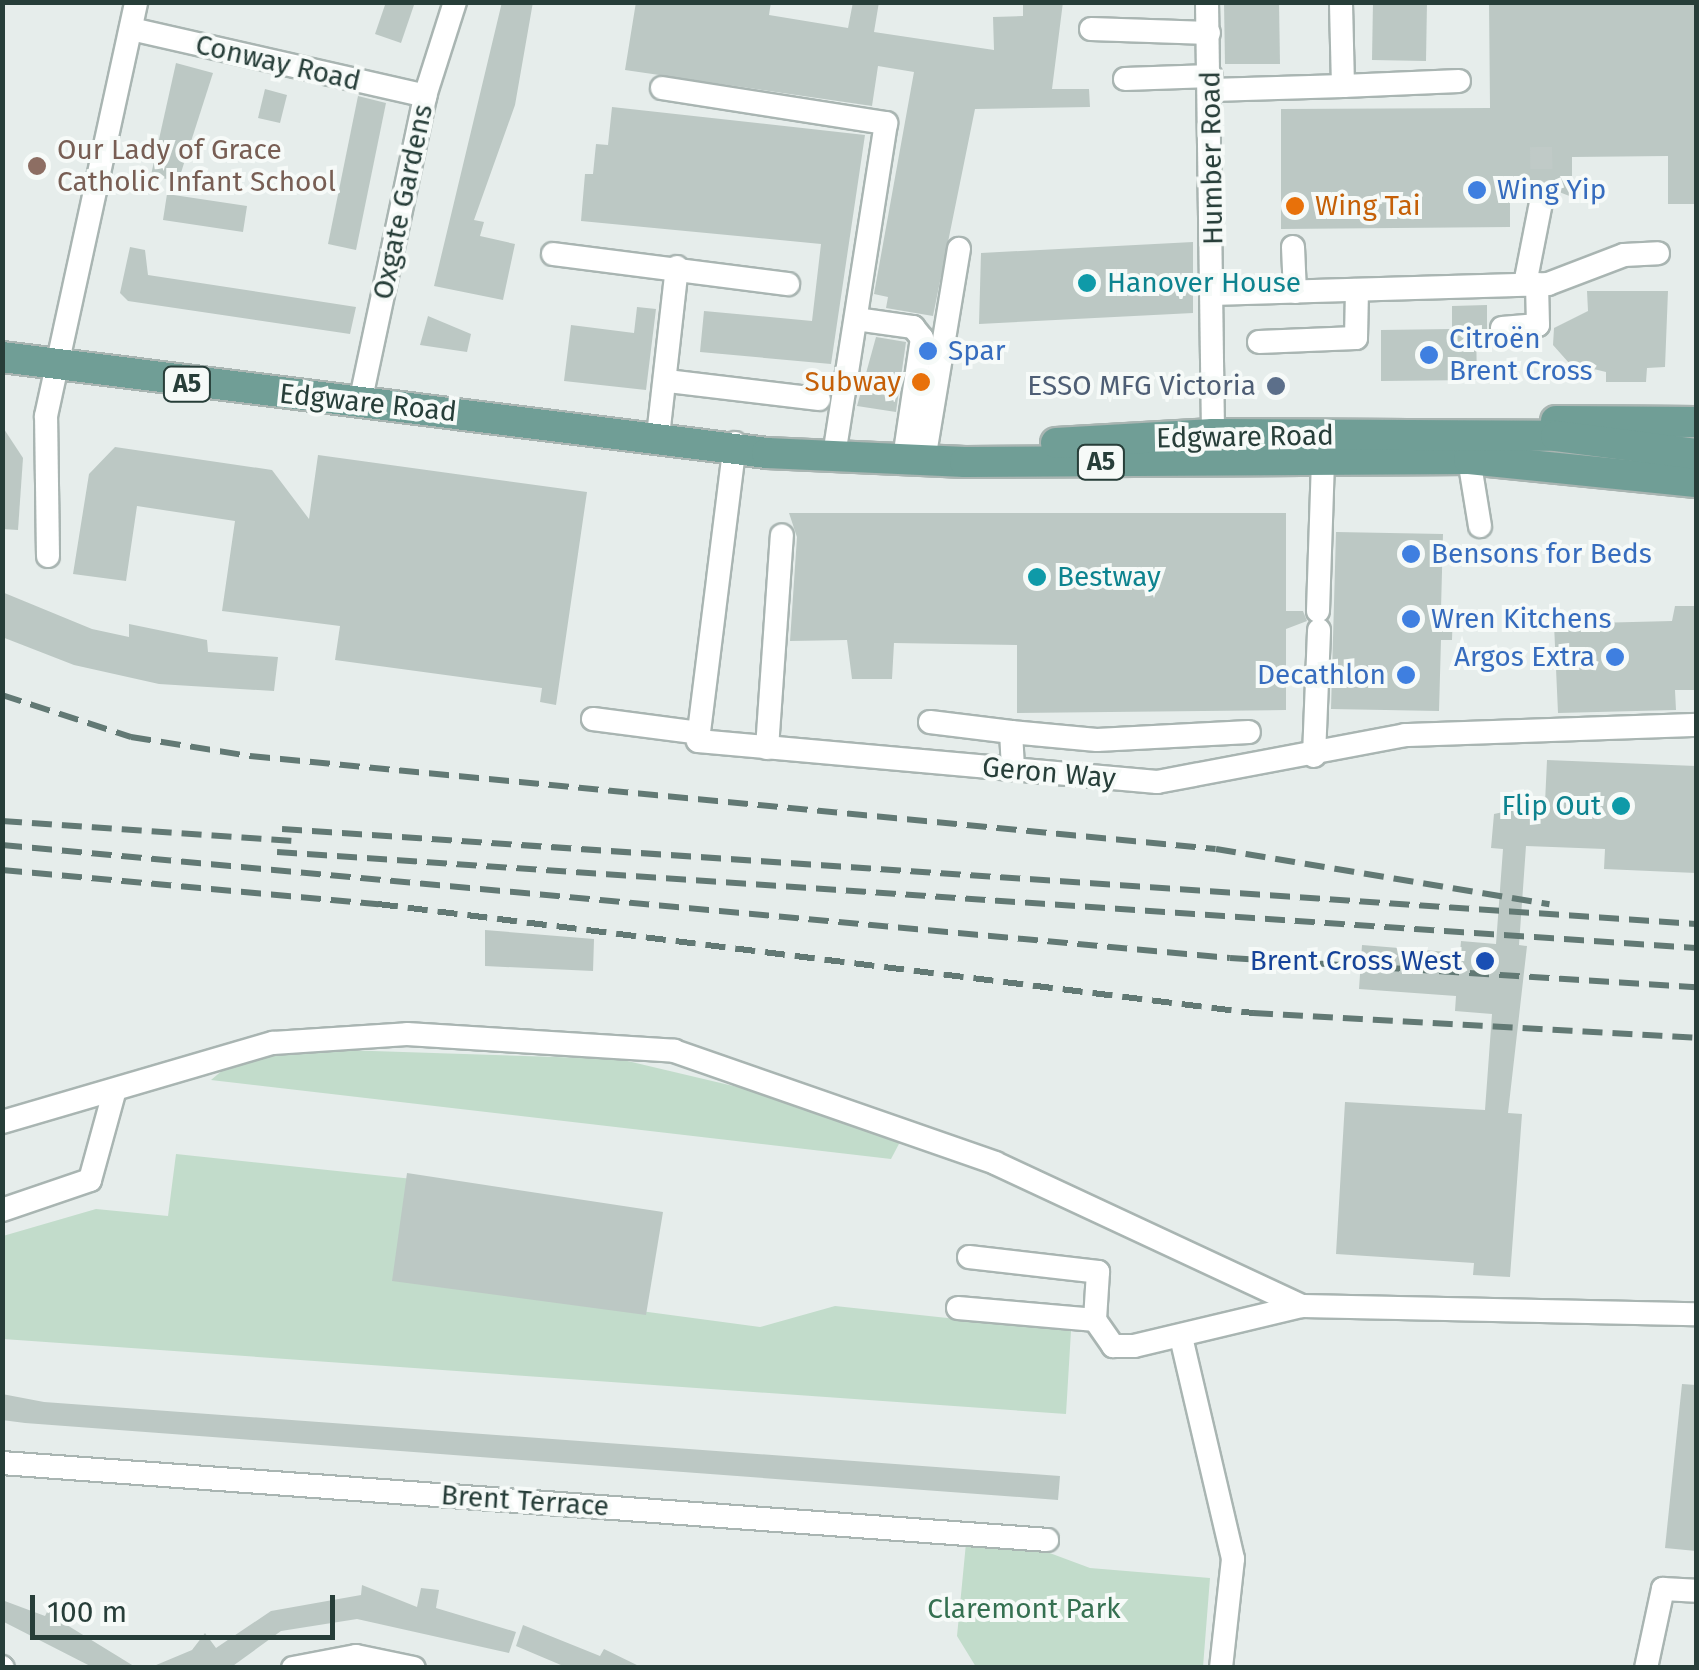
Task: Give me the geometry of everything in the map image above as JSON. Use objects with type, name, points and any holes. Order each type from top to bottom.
[{"type":"main road","name":"Edgware Road","points":[[2,356],[360,403],[734,443],[764,434],[835,447],[915,451],[1469,460],[1696,482]]},
{"type":"main road","points":[[1213,434],[1696,422]]},
{"type":"main road","name":"Edgware Road","points":[[915,451],[1213,434],[1556,436],[1696,454]]},
{"type":"main road","points":[[1469,460],[1696,502]]},
{"type":"street","points":[[48,556],[46,416],[136,2]]},
{"type":"street","name":"Oxgate Gardens","points":[[360,403],[425,96],[455,2]]},
{"type":"street","name":"Humber Road","points":[[1207,2],[1212,84],[1213,434]]},
{"type":"street","points":[[1342,2],[1343,86]]},
{"type":"street","name":"Conway Road","points":[[130,29],[425,96]]},
{"type":"street","points":[[1091,29],[1209,32]]},
{"type":"street","points":[[1124,79],[1343,86],[1459,81]]},
{"type":"street","points":[[662,88],[886,124],[835,447]]},
{"type":"street","points":[[1502,328],[1538,325],[1531,284],[1542,196]]},
{"type":"street","points":[[1293,247],[1296,292]]},
{"type":"street","points":[[915,451],[959,248]]},
{"type":"street","points":[[1214,294],[1531,284],[1658,253]]},
{"type":"street","points":[[552,254],[788,284]]},
{"type":"street","points":[[658,436],[668,381],[677,268]]},
{"type":"street","points":[[1259,342],[1356,338],[1357,290]]},
{"type":"street","points":[[856,319],[914,326],[922,338],[915,451]]},
{"type":"street","points":[[668,381],[820,398]]},
{"type":"street","points":[[594,719],[698,733],[734,443]]},
{"type":"street","points":[[1314,756],[1323,460]]},
{"type":"street","points":[[1469,460],[1480,526]]},
{"type":"street","points":[[767,748],[782,536]]},
{"type":"street","points":[[930,722],[1097,740],[1249,732]]},
{"type":"street","name":"Geron Way","points":[[698,733],[698,742],[1158,782],[1286,772],[1314,756],[1404,735],[1696,725]]},
{"type":"street","points":[[1011,732],[1012,770]]},
{"type":"street","points":[[3,1119],[114,1093],[272,1043],[407,1034],[674,1050],[995,1162],[1302,1306]]},
{"type":"street","points":[[2,1210],[90,1180],[114,1093]]},
{"type":"street","points":[[969,1258],[1098,1272],[1094,1320],[1113,1346],[1181,1337],[1302,1306],[1696,1314]]},
{"type":"street","points":[[958,1308],[1094,1320]]},
{"type":"street","points":[[1181,1337],[1233,1559],[1221,1668]]},
{"type":"street","name":"Brent Terrace","points":[[2,1463],[1047,1540]]},
{"type":"street","points":[[1646,1668],[1662,1589],[1696,1591]]},
{"type":"street","points":[[293,1668],[356,1656],[414,1668]]},
{"type":"green space","points":[[311,1049],[619,1059],[818,1106],[901,1140],[891,1159],[211,1080],[236,1059]]},
{"type":"green space","points":[[176,1154],[413,1179],[395,1278],[760,1327],[835,1306],[1071,1331],[1066,1414],[3,1339],[3,1236],[96,1209],[168,1216]]},
{"type":"green space","name":"Claremont Park","points":[[966,1543],[1047,1552],[1090,1568],[1210,1578],[1203,1667],[976,1667],[957,1636]]},
{"type":"building","points":[[386,2],[415,2],[401,43],[375,34]]},
{"type":"building","points":[[502,2],[533,2],[515,105],[474,220],[484,222],[480,236],[515,244],[503,300],[434,286]]},
{"type":"building","points":[[636,2],[771,2],[769,15],[848,28],[853,2],[879,2],[874,32],[994,50],[993,17],[1023,16],[1023,2],[1063,2],[1052,89],[1089,89],[1090,107],[975,109],[933,316],[886,308],[888,297],[874,294],[914,72],[878,66],[872,106],[625,70]]},
{"type":"building","points":[[1224,2],[1279,2],[1280,64],[1225,64]]},
{"type":"building","points":[[1373,2],[1427,2],[1426,61],[1372,60]]},
{"type":"building","points":[[1489,2],[1696,2],[1696,204],[1668,204],[1668,156],[1572,157],[1572,197],[1536,183],[1527,197],[1510,197],[1510,227],[1281,229],[1281,109],[1490,108]]},
{"type":"building","points":[[176,63],[213,73],[178,182],[151,175]]},
{"type":"building","points":[[265,89],[287,95],[280,123],[258,118]]},
{"type":"building","points":[[358,96],[386,103],[356,250],[328,244]]},
{"type":"building","points":[[612,107],[865,135],[831,364],[700,352],[704,311],[812,321],[821,244],[581,221],[585,174],[593,174],[596,144],[608,145]]},
{"type":"building","points":[[167,194],[247,206],[243,232],[163,220]]},
{"type":"building","name":"Hanover House","points":[[1193,242],[1193,313],[979,324],[981,253]]},
{"type":"building","points":[[130,247],[145,250],[148,275],[356,307],[350,334],[128,301],[120,293]]},
{"type":"building","points":[[1587,291],[1668,291],[1665,367],[1647,368],[1646,382],[1606,382],[1606,372],[1569,363],[1553,345],[1554,328],[1588,311]]},
{"type":"building","name":"Citroën Brent Cross","points":[[1487,305],[1487,330],[1476,330],[1477,380],[1381,381],[1381,330],[1452,329],[1452,306]]},
{"type":"building","points":[[637,307],[656,309],[646,390],[564,381],[571,325],[634,333]]},
{"type":"building","points":[[428,316],[471,334],[467,352],[420,345]]},
{"type":"building","points":[[876,337],[906,342],[896,412],[857,406]]},
{"type":"building","points":[[2,426],[23,458],[18,530],[2,529]]},
{"type":"building","points":[[115,447],[272,470],[309,519],[318,455],[587,492],[556,705],[540,702],[542,688],[335,660],[340,626],[222,611],[235,521],[137,506],[126,581],[73,574],[89,474]]},
{"type":"building","name":"Bestway","points":[[789,513],[1286,513],[1286,611],[1303,611],[1307,621],[1286,629],[1286,710],[1017,713],[1017,645],[894,643],[892,679],[852,679],[847,640],[790,641],[797,537]]},
{"type":"building","points":[[1336,532],[1443,534],[1441,609],[1453,609],[1452,640],[1441,640],[1439,711],[1331,709]]},
{"type":"building","points":[[2,592],[92,629],[129,637],[129,624],[207,640],[208,652],[278,657],[274,691],[159,684],[74,665],[2,637]]},
{"type":"building","name":"Argos Extra","points":[[1675,606],[1696,606],[1696,690],[1675,690],[1676,710],[1558,713],[1554,624],[1672,621]]},
{"type":"building","points":[[1547,760],[1696,766],[1696,873],[1604,869],[1605,849],[1526,846],[1519,945],[1527,946],[1508,1113],[1522,1114],[1510,1277],[1473,1275],[1474,1263],[1336,1254],[1345,1102],[1485,1110],[1492,1014],[1455,1011],[1456,996],[1359,989],[1362,945],[1460,953],[1461,941],[1496,944],[1503,849],[1491,848],[1494,814],[1545,803]]},
{"type":"building","points":[[485,930],[594,939],[593,971],[485,966]]},
{"type":"building","points":[[407,1173],[663,1212],[646,1315],[392,1281]]},
{"type":"building","points":[[1682,1384],[1696,1385],[1696,1551],[1665,1548]]},
{"type":"building","points":[[2,1394],[44,1402],[1060,1476],[1058,1500],[25,1423],[2,1420]]},
{"type":"building","points":[[362,1585],[417,1607],[421,1588],[439,1590],[436,1608],[516,1632],[509,1653],[357,1619],[281,1631],[230,1668],[149,1668],[192,1650],[205,1633],[216,1648],[271,1611],[361,1595]]},
{"type":"building","points":[[2,1600],[45,1616],[51,1604],[67,1611],[62,1622],[137,1668],[94,1668],[2,1621]]},
{"type":"building","points":[[523,1625],[600,1656],[604,1649],[643,1668],[568,1668],[516,1646]]},
{"type":"tunnel","points":[[1541,147],[1542,197]]},
{"type":"railway","points":[[2,695],[131,737],[250,756],[1216,849],[1550,904]]},
{"type":"railway","points":[[2,821],[297,841]]},
{"type":"railway","points":[[282,829],[1696,924]]},
{"type":"railway","points":[[2,845],[1230,958],[1696,987]]},
{"type":"railway","points":[[277,852],[1696,948]]},
{"type":"railway","points":[[2,870],[378,904],[1253,1013],[1696,1038]]},
{"type":"place","name":"Our Lady of Grace Catholic Infant School","points":[[37,166]]},
{"type":"place","name":"Wing Yip","points":[[1477,190]]},
{"type":"place","name":"Wing Tai","points":[[1295,206]]},
{"type":"place","name":"Hanover House","points":[[1087,283]]},
{"type":"place","name":"Spar","points":[[928,351]]},
{"type":"place","name":"Citroën Brent Cross","points":[[1429,355]]},
{"type":"place","name":"Subway","points":[[921,382]]},
{"type":"place","name":"ESSO MFG Victoria","points":[[1276,386]]},
{"type":"place","name":"Bensons for Beds","points":[[1411,554]]},
{"type":"place","name":"Bestway","points":[[1037,577]]},
{"type":"place","name":"Wren Kitchens","points":[[1411,619]]},
{"type":"place","name":"Argos Extra","points":[[1615,657]]},
{"type":"place","name":"Decathlon","points":[[1406,675]]},
{"type":"place","name":"Flip Out","points":[[1621,806]]},
{"type":"place","name":"Brent Cross West","points":[[1485,961]]}]
